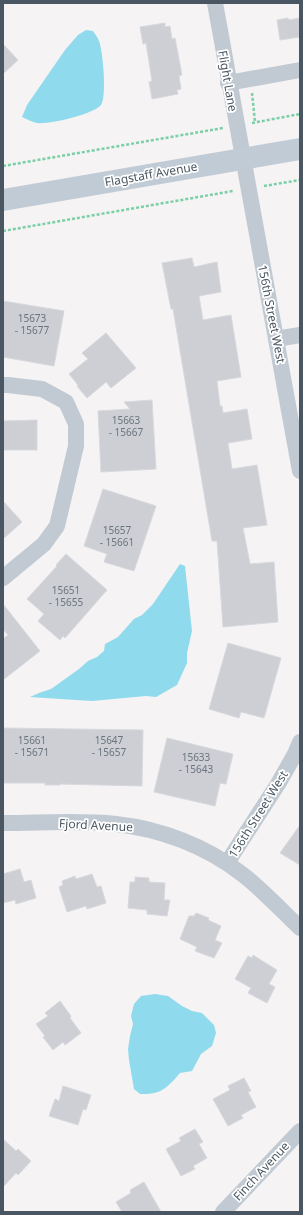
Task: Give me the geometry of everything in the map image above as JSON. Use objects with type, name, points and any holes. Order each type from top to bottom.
[{"type":"street","name":"Flight Lane","points":[[215,3],[242,158]]},
{"type":"street","points":[[228,83],[300,70]]},
{"type":"street","name":"Flagstaff Avenue","points":[[3,200],[300,149]]},
{"type":"street","name":"156th Street West","points":[[242,158],[300,471]]},
{"type":"street","points":[[276,339],[300,335]]},
{"type":"street","points":[[3,385],[42,389],[66,402],[76,424],[76,446],[57,526],[44,544],[3,578]]},
{"type":"street","name":"156th Street West","points":[[227,863],[278,784],[300,742]]},
{"type":"street","name":"Fjord Avenue","points":[[3,823],[115,824],[162,833],[182,840],[227,863],[243,875],[300,928]]},
{"type":"street","name":"Finch Avenue","points":[[223,1212],[300,1131]]},
{"type":"path","points":[[251,90],[255,122]]},
{"type":"path","points":[[3,166],[300,114]]},
{"type":"path","points":[[3,231],[300,180]]},
{"type":"water","points":[[86,30],[93,31],[99,40],[103,64],[104,84],[103,100],[101,105],[90,112],[51,122],[37,123],[22,117],[27,105],[65,50],[78,35]]},
{"type":"water","points":[[180,564],[185,566],[192,631],[187,653],[187,663],[177,685],[156,697],[146,696],[92,701],[30,697],[51,689],[104,651],[105,644],[118,637],[134,619],[142,615],[153,604]]},
{"type":"water","points":[[155,994],[168,996],[192,1011],[202,1013],[214,1025],[216,1033],[212,1046],[201,1054],[192,1071],[180,1073],[163,1090],[153,1093],[140,1094],[134,1089],[129,1060],[128,1049],[133,1024],[131,1016],[134,1004],[141,996]]},
{"type":"building","points":[[288,18],[289,20],[300,18],[300,37],[280,40],[277,20]]},
{"type":"building","points":[[165,23],[165,27],[170,26],[172,39],[175,38],[182,75],[179,76],[181,89],[177,90],[178,94],[152,99],[149,82],[152,81],[146,43],[143,44],[140,27]]},
{"type":"building","points":[[3,44],[18,60],[3,74]]},
{"type":"building","points":[[192,258],[194,267],[217,262],[221,292],[199,296],[203,320],[231,315],[241,377],[217,381],[220,406],[222,406],[223,413],[247,409],[252,439],[228,443],[232,469],[257,465],[267,525],[243,528],[250,564],[274,562],[278,622],[223,627],[217,541],[212,541],[173,309],[171,309],[162,263]]},
{"type":"building","points":[[3,301],[64,311],[54,366],[3,357]]},
{"type":"building","points":[[106,333],[136,368],[111,388],[106,382],[87,398],[69,374],[88,359],[82,353]]},
{"type":"building","points":[[152,400],[156,469],[101,472],[98,411],[130,409],[124,402]]},
{"type":"building","points":[[37,420],[37,450],[3,450],[3,421]]},
{"type":"building","points":[[103,489],[156,506],[134,571],[104,562],[107,554],[84,546]]},
{"type":"building","points":[[3,501],[22,522],[3,539]]},
{"type":"building","points":[[66,554],[107,590],[65,638],[63,636],[60,640],[38,621],[44,614],[27,599]]},
{"type":"building","points":[[3,604],[40,651],[3,680],[3,639],[8,635],[3,629]]},
{"type":"building","points":[[228,643],[281,658],[264,718],[241,712],[239,718],[209,709]]},
{"type":"building","points":[[3,728],[143,730],[142,786],[3,783]]},
{"type":"building","points":[[167,738],[233,754],[226,784],[220,783],[215,806],[154,792]]},
{"type":"building","points":[[300,825],[300,865],[280,853]]},
{"type":"building","points":[[20,869],[24,882],[31,880],[36,898],[16,904],[15,900],[3,903],[3,874]]},
{"type":"building","points":[[92,874],[97,887],[101,886],[106,903],[87,909],[86,906],[67,912],[59,887],[63,885],[62,881],[75,876],[76,879]]},
{"type":"building","points":[[135,877],[149,878],[149,882],[165,883],[164,900],[170,900],[167,916],[147,914],[147,910],[128,908],[130,882],[135,882]]},
{"type":"building","points":[[196,913],[209,918],[208,920],[221,926],[215,940],[222,943],[214,958],[195,951],[197,947],[180,939],[189,916],[194,916]]},
{"type":"building","points":[[253,955],[277,970],[269,984],[275,987],[267,1003],[248,993],[251,988],[235,979],[248,956],[252,958]]},
{"type":"building","points":[[60,1001],[81,1033],[65,1045],[63,1042],[53,1050],[43,1037],[45,1036],[36,1024],[48,1016],[45,1013]]},
{"type":"building","points":[[244,1078],[251,1091],[248,1092],[256,1107],[241,1115],[243,1118],[228,1126],[213,1099],[230,1090],[228,1086]]},
{"type":"building","points":[[63,1086],[91,1095],[86,1110],[83,1109],[78,1125],[49,1116],[55,1099],[59,1101]]},
{"type":"building","points":[[195,1129],[203,1142],[199,1144],[207,1158],[193,1166],[195,1169],[181,1176],[166,1149],[181,1141],[179,1138]]},
{"type":"building","points":[[3,1139],[16,1151],[18,1149],[31,1161],[18,1175],[16,1173],[3,1187]]},
{"type":"building","points":[[144,1182],[161,1212],[122,1212],[116,1202],[131,1193],[130,1190]]}]
